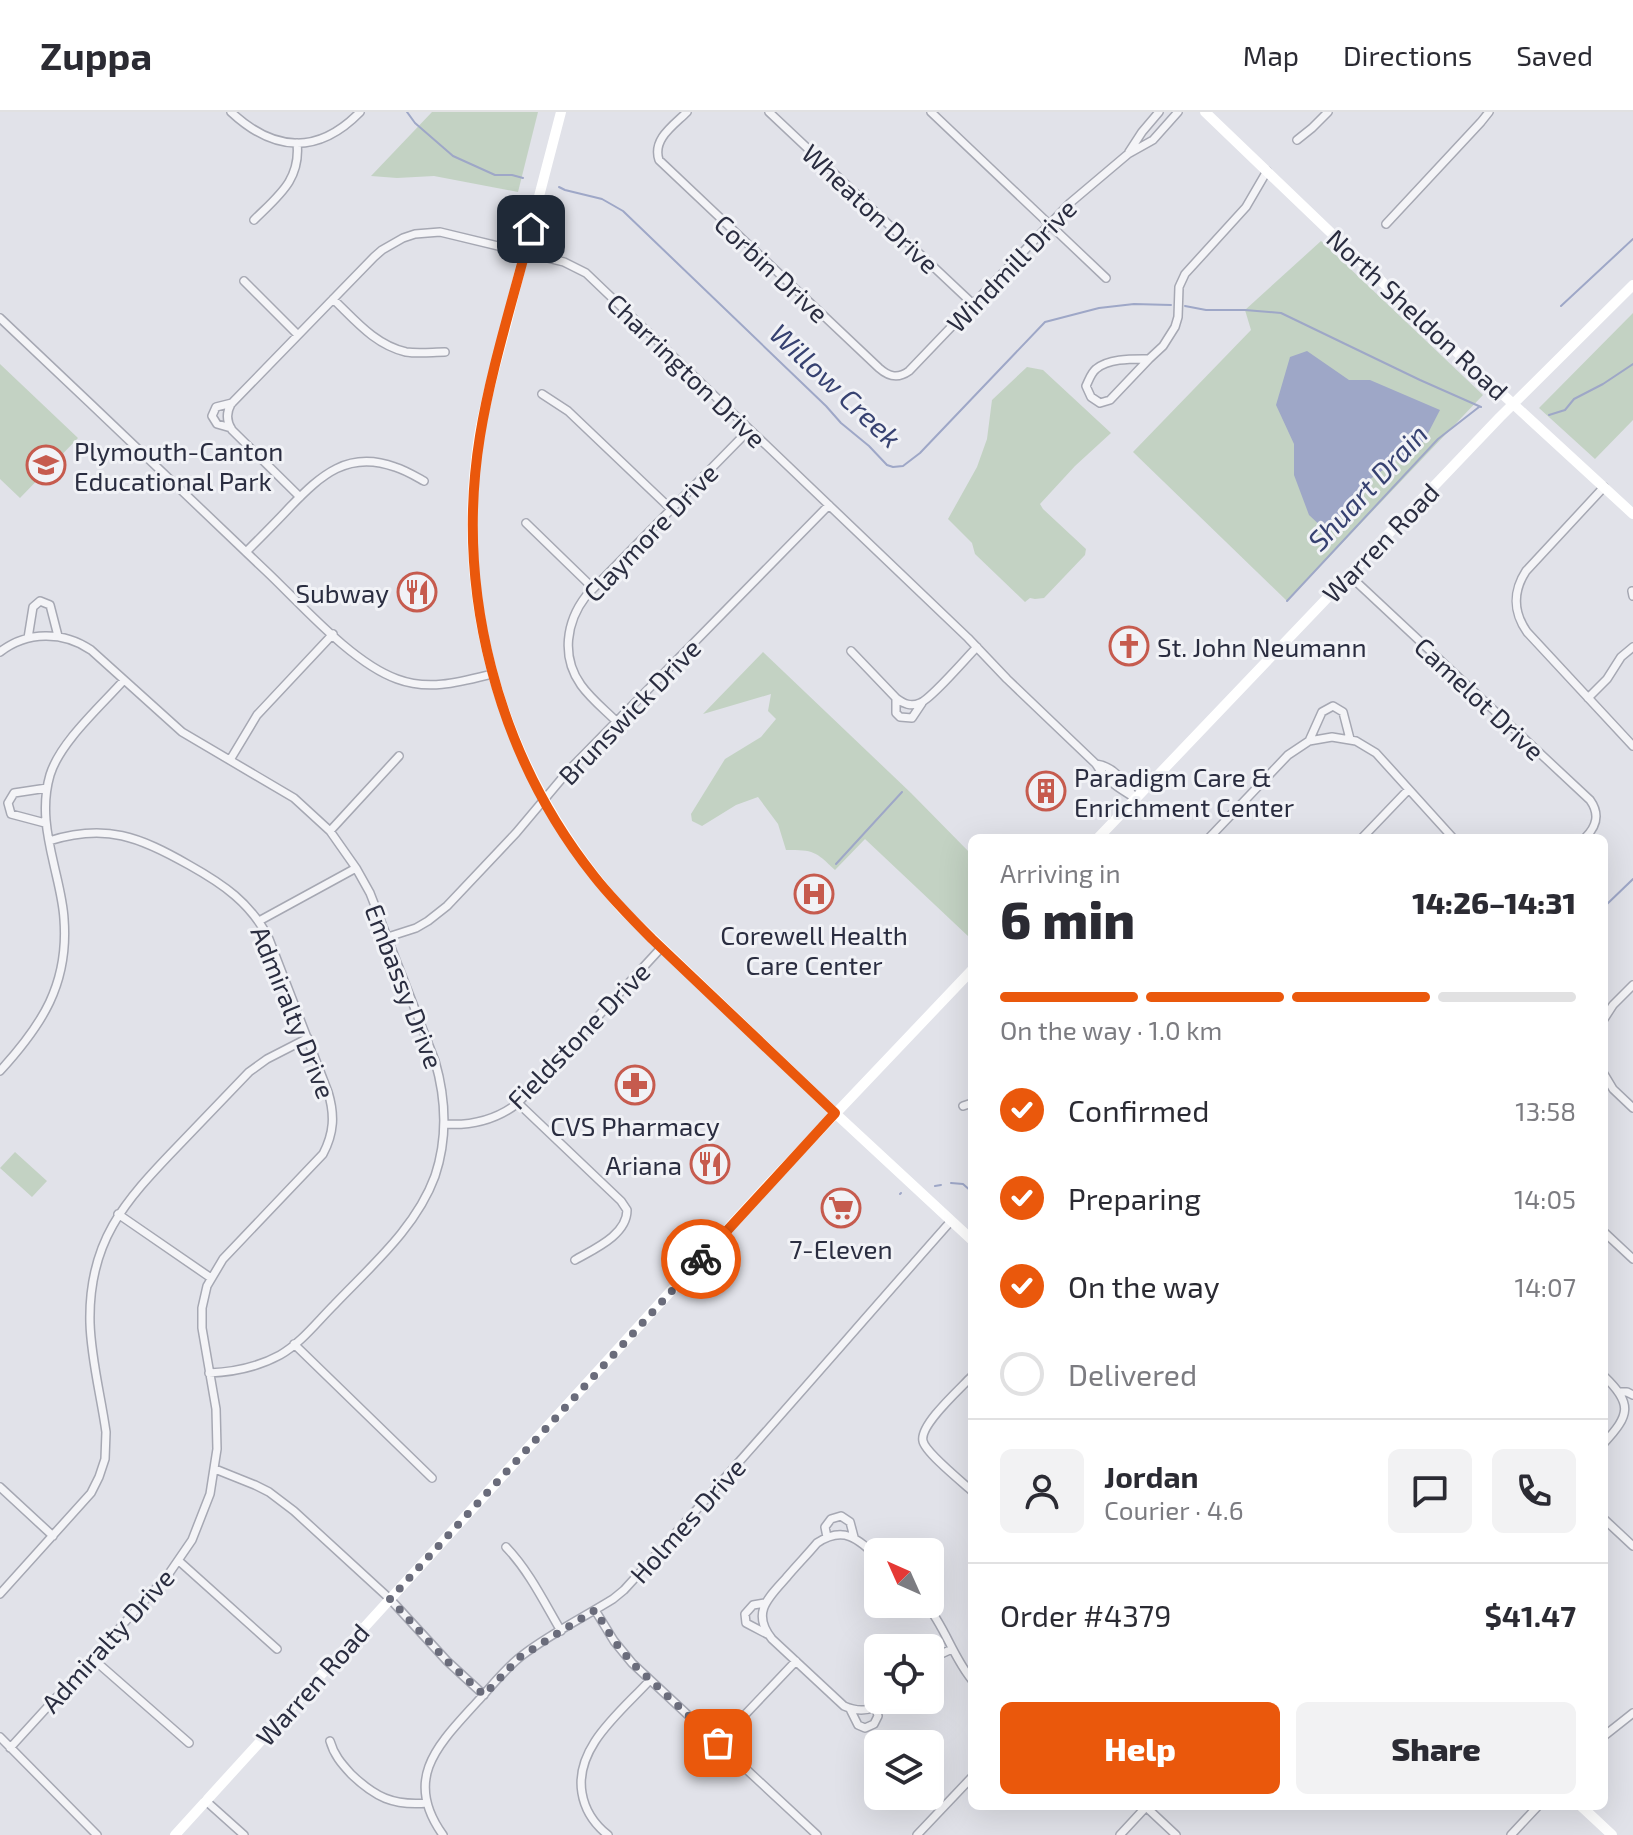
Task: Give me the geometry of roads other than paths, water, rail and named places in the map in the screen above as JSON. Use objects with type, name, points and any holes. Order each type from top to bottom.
[{"type":"main road","points":[[561,112],[486,404],[475,470],[475,578],[492,674],[513,736],[544,801],[568,840],[622,909],[968,1236]]},
{"type":"main road","name":"North Sheldon Road","points":[[1205,112],[1424,322],[1633,514]]},
{"type":"main road","name":"Warren Road","points":[[1102,834],[1513,404],[1633,285]]},
{"type":"main road","name":"Warren Road","points":[[175,1835],[835,1113],[968,974]]},
{"type":"main road","points":[[1585,1810],[1612,1835]]},
{"type":"street","points":[[231,112],[267,138],[297,143],[330,136],[360,112]]},
{"type":"street","name":"Corbin Drive","points":[[687,112],[659,143],[657,151],[662,163],[886,375],[896,377]]},
{"type":"street","name":"Wheaton Drive","points":[[769,112],[973,304]]},
{"type":"street","points":[[931,112],[1106,278]]},
{"type":"street","name":"Windmill Drive","points":[[1128,154],[1159,112]]},
{"type":"street","name":"Windmill Drive","points":[[896,377],[909,371],[1090,185],[1128,154],[1153,140],[1178,112]]},
{"type":"street","points":[[1297,140],[1328,112]]},
{"type":"street","points":[[1386,224],[1489,112]]},
{"type":"street","points":[[254,220],[292,179],[297,162],[297,143]]},
{"type":"street","points":[[1149,359],[1119,361],[1097,368],[1086,386],[1091,397],[1100,403],[1110,400],[1163,346],[1175,327],[1179,287],[1185,274],[1246,207],[1267,171]]},
{"type":"street","name":"Charrington Drive","points":[[231,428],[227,416],[232,402],[382,250],[395,241],[415,234],[449,233],[564,262],[586,273],[977,647],[1100,771],[1135,798]]},
{"type":"street","points":[[244,281],[298,335]]},
{"type":"street","points":[[333,299],[367,332],[385,344],[410,353],[445,352]]},
{"type":"street","points":[[0,318],[333,634],[371,666],[407,683],[426,685],[452,684],[492,674]]},
{"type":"street","points":[[542,394],[568,411],[671,509]]},
{"type":"street","name":"Charrington Drive","points":[[231,428],[217,424],[212,416],[216,407],[232,402]]},
{"type":"street","points":[[231,428],[300,497]]},
{"type":"street","name":"Claymore Drive","points":[[617,722],[581,686],[574,672],[568,639],[572,620],[593,588],[749,430]]},
{"type":"street","points":[[246,552],[323,475],[348,464],[361,462],[394,466],[424,481]]},
{"type":"street","points":[[1604,487],[1526,571],[1518,587],[1516,604],[1519,619],[1527,632],[1633,746]]},
{"type":"street","name":"Brunswick Drive","points":[[388,937],[416,928],[441,911],[520,829],[559,781],[829,505]]},
{"type":"street","points":[[526,523],[593,588]]},
{"type":"street","name":"Camelot Drive","points":[[1349,575],[1590,800],[1597,816],[1589,834]]},
{"type":"street","points":[[28,638],[33,607],[40,601],[50,605],[58,636]]},
{"type":"street","points":[[230,760],[257,715],[333,634]]},
{"type":"street","name":"Embassy Drive","points":[[0,652],[28,638],[58,636],[73,640],[91,650],[182,732],[294,798],[330,831],[370,893],[435,1061],[442,1089],[444,1124],[441,1152],[435,1176],[412,1220],[294,1344],[256,1366],[209,1373]]},
{"type":"street","points":[[896,698],[896,713],[912,718],[922,703],[977,647]]},
{"type":"street","points":[[1588,698],[1633,647]]},
{"type":"street","points":[[851,651],[896,698],[907,704],[922,703]]},
{"type":"street","points":[[0,1071],[39,1023],[54,993],[61,965],[63,912],[45,823],[47,788],[54,764],[67,743],[124,680]]},
{"type":"street","points":[[1309,741],[1322,712],[1333,706],[1343,712],[1350,739]]},
{"type":"street","points":[[1213,834],[1288,755],[1309,741],[1332,737],[1350,739],[1376,753],[1449,834]]},
{"type":"street","points":[[330,831],[399,756]]},
{"type":"street","points":[[45,823],[11,814],[8,803],[14,793],[47,788]]},
{"type":"street","points":[[1366,834],[1408,790]]},
{"type":"street","name":"Admiralty Drive","points":[[10,1748],[179,1561],[192,1540],[210,1494],[217,1427],[201,1317],[203,1297],[223,1259],[316,1162],[329,1143],[333,1126],[332,1106],[269,939],[244,902],[221,883],[144,841],[96,833],[49,841]]},
{"type":"street","points":[[259,921],[356,868]]},
{"type":"street","name":"Fieldstone Drive","points":[[444,1124],[483,1121],[518,1103],[661,948]]},
{"type":"street","points":[[1608,1013],[1633,985]]},
{"type":"street","points":[[0,1594],[91,1493],[105,1459],[106,1432],[91,1338],[90,1307],[99,1258],[118,1214],[141,1184],[249,1072],[308,1038]]},
{"type":"street","points":[[1608,1081],[1633,1108]]},
{"type":"street","points":[[518,1103],[627,1210],[624,1223],[603,1245],[575,1260]]},
{"type":"street","points":[[118,1214],[211,1278]]},
{"type":"street","name":"Holmes Drive","points":[[427,1803],[426,1777],[434,1753],[443,1739],[520,1657],[624,1590],[739,1464],[951,1221]]},
{"type":"street","points":[[1608,1236],[1633,1259]]},
{"type":"street","points":[[294,1344],[432,1478]]},
{"type":"street","points":[[968,1380],[928,1423],[922,1440],[932,1454],[968,1487]]},
{"type":"street","points":[[1608,1380],[1619,1392],[1625,1406],[1621,1425],[1608,1439]]},
{"type":"street","points":[[1619,1392],[1633,1395]]},
{"type":"street","points":[[1623,1419],[1633,1415]]},
{"type":"street","points":[[215,1469],[255,1485],[282,1501],[390,1599],[447,1661],[484,1695]]},
{"type":"street","points":[[0,1487],[53,1536]]},
{"type":"street","points":[[827,1537],[825,1527],[831,1519],[841,1516],[850,1522],[854,1537]]},
{"type":"street","points":[[1608,1523],[1633,1546]]},
{"type":"street","points":[[864,1545],[854,1537],[843,1535],[827,1537],[817,1543],[765,1603],[763,1622],[769,1635],[841,1704],[864,1711]]},
{"type":"street","points":[[506,1547],[529,1575],[561,1631]]},
{"type":"street","points":[[179,1561],[277,1649]]},
{"type":"street","points":[[765,1603],[753,1605],[745,1614],[746,1623],[769,1635]]},
{"type":"street","points":[[595,1610],[621,1650],[650,1680],[817,1835]]},
{"type":"street","points":[[935,1618],[968,1675]]},
{"type":"street","points":[[944,1653],[952,1649]]},
{"type":"street","points":[[92,1658],[189,1743]]},
{"type":"street","points":[[718,1743],[796,1661]]},
{"type":"street","points":[[608,1835],[591,1817],[583,1800],[584,1762],[596,1739],[650,1680]]},
{"type":"street","points":[[850,1709],[858,1725],[865,1728],[874,1724],[878,1714]]},
{"type":"street","points":[[1608,1733],[1633,1713]]},
{"type":"street","points":[[0,1737],[97,1835]]},
{"type":"street","points":[[330,1741],[334,1755],[367,1789],[394,1802],[427,1803],[443,1835]]},
{"type":"street","points":[[917,1835],[968,1781]]},
{"type":"street","points":[[206,1801],[244,1835]]},
{"type":"street","points":[[1120,1835],[1142,1810]]},
{"type":"street","points":[[1148,1810],[1176,1835]]},
{"type":"street","points":[[1511,1835],[1534,1810]]},
{"type":"water","points":[[1307,351],[1349,380],[1370,380],[1440,410],[1424,441],[1366,482],[1351,509],[1324,529],[1309,515],[1294,475],[1294,444],[1276,405],[1290,357]]},
{"type":"waterway","name":"Willow Creek","points":[[407,112],[415,123],[453,156],[495,175],[523,178]]},
{"type":"waterway","name":"Willow Creek","points":[[559,187],[602,199],[623,211],[841,423],[893,467],[903,466],[920,453],[1045,322],[1099,308],[1134,304],[1171,305]]},
{"type":"waterway","points":[[1561,306],[1633,239]]},
{"type":"waterway","name":"Willow Creek","points":[[1185,306],[1206,310],[1281,313],[1481,407]]},
{"type":"waterway","name":"Willow Creek","points":[[1549,415],[1565,410],[1574,399],[1633,364]]},
{"type":"waterway","name":"Shuart Drain","points":[[1287,601],[1438,439],[1479,407]]},
{"type":"waterway","name":"Shuart Drain","points":[[836,864],[902,792]]},
{"type":"waterway","points":[[1608,903],[1633,879]]},
{"type":"waterway","points":[[951,1183],[963,1184],[968,1188]]},
{"type":"waterway","points":[[935,1186],[941,1185]]},
{"type":"place","name":"Plymouth-Canton Educational Park","points":[[46,465]]},
{"type":"place","name":"Subway","points":[[417,592]]},
{"type":"place","name":"St. John Neumann","points":[[1129,646]]},
{"type":"place","name":"Paradigm Care & Enrichment Center","points":[[1046,791]]},
{"type":"place","name":"Corewell Health Care Center","points":[[814,894]]},
{"type":"place","name":"CVS Pharmacy","points":[[635,1085]]},
{"type":"place","name":"Ariana","points":[[710,1164]]},
{"type":"place","name":"7-Eleven","points":[[841,1208]]}]
